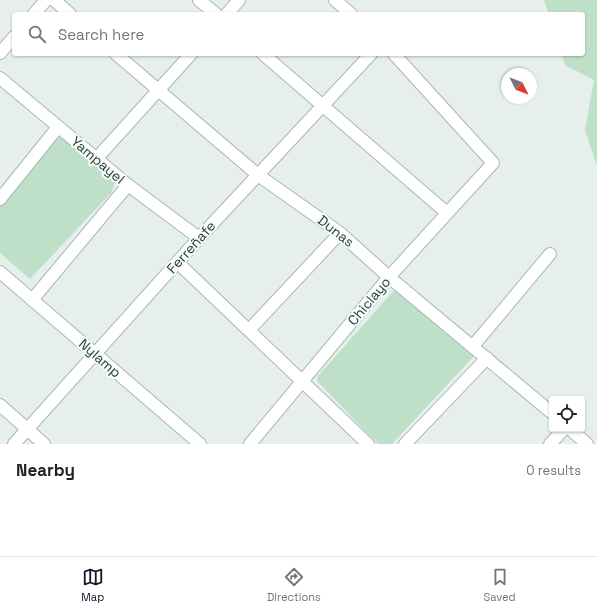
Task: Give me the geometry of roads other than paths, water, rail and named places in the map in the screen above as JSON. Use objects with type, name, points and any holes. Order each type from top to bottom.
[{"type":"street","points":[[36,12],[46,0]]},
{"type":"street","points":[[54,0],[68,12]]},
{"type":"street","points":[[199,0],[214,12]]},
{"type":"street","points":[[229,12],[239,0]]},
{"type":"street","points":[[335,0],[349,12]]},
{"type":"street","points":[[0,53],[12,39]]},
{"type":"street","name":"Dunas","points":[[118,56],[258,175],[340,233],[389,277],[549,410]]},
{"type":"street","points":[[97,158],[189,56]]},
{"type":"street","points":[[265,56],[324,105],[447,213]]},
{"type":"street","name":"Ferreñafe","points":[[14,444],[177,262],[369,56]]},
{"type":"street","name":"Chiclayo","points":[[250,444],[389,277],[493,163],[396,56]]},
{"type":"street","name":"Yampayel","points":[[0,78],[128,185],[199,238]]},
{"type":"street","points":[[0,199],[58,127]]},
{"type":"street","points":[[32,300],[128,185]]},
{"type":"street","points":[[249,330],[340,233]]},
{"type":"street","points":[[473,346],[550,254]]},
{"type":"street","points":[[177,262],[368,444]]},
{"type":"street","name":"Nylamp","points":[[0,272],[200,444]]},
{"type":"street","points":[[405,444],[487,358]]},
{"type":"street","points":[[0,405],[44,444]]},
{"type":"street","points":[[550,444],[561,432]]},
{"type":"street","points":[[573,432],[587,444]]}]
